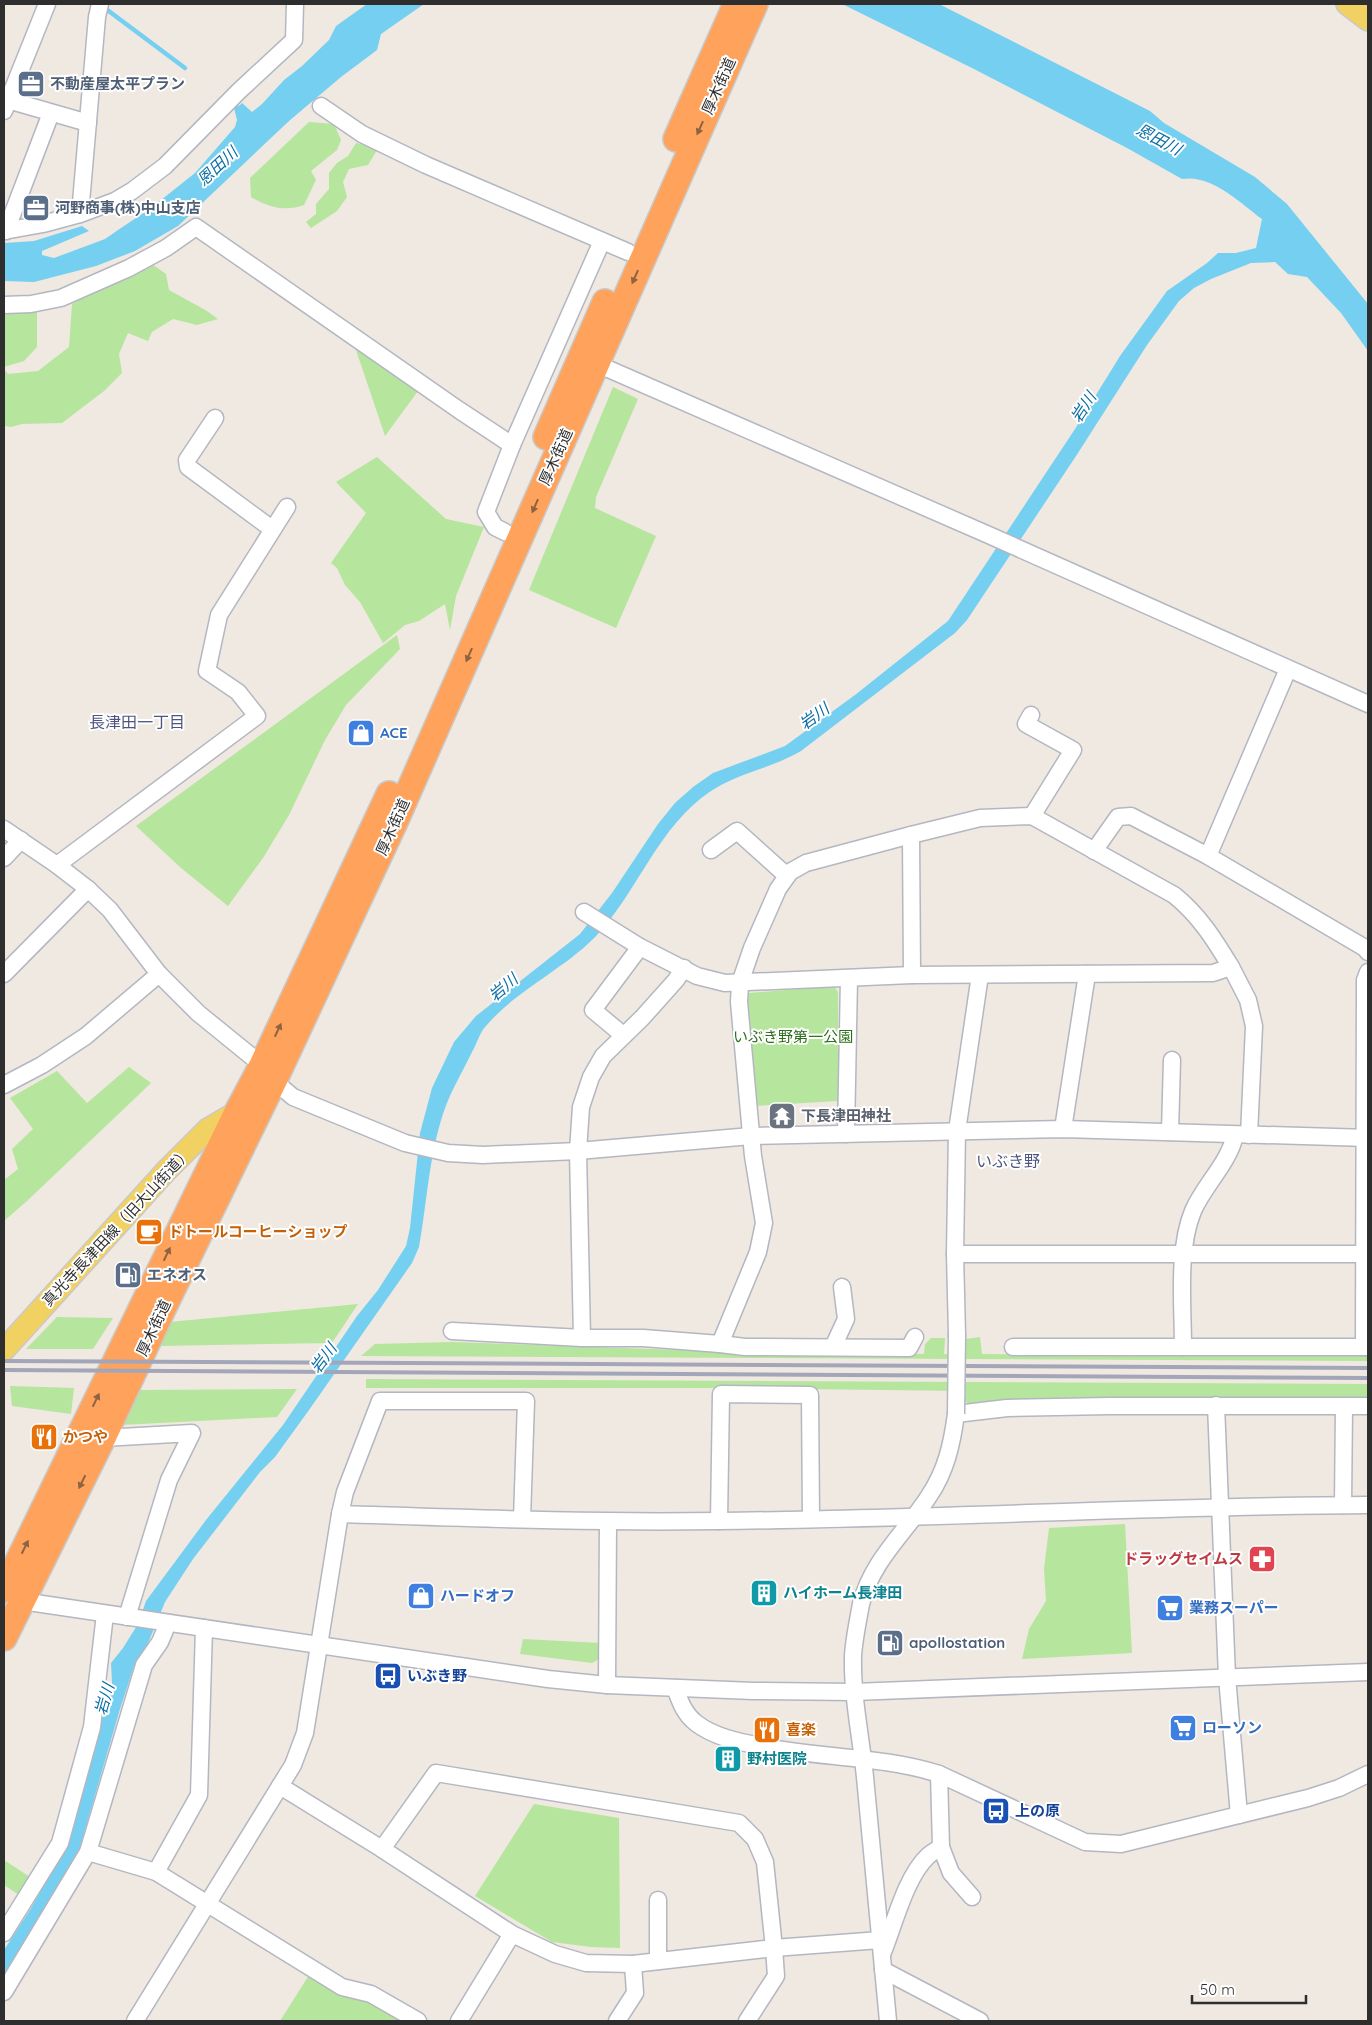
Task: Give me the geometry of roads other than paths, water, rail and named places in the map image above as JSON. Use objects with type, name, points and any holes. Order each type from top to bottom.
[{"type":"highway","name":"厚木街道","points":[[10,1597],[103,1438],[166,1302],[736,4]]},
{"type":"highway","name":"厚木街道","points":[[4,1638],[10,1597],[237,1112],[268,1073],[395,822],[755,4]]},
{"type":"main road","points":[[1347,4],[1368,20]]},
{"type":"main road","name":"真光寺長津田線（旧大山街道）","points":[[4,1350],[166,1170],[208,1129],[237,1112]]},
{"type":"street","points":[[47,4],[6,106],[51,113],[88,123]]},
{"type":"street","points":[[80,214],[97,17],[100,4]]},
{"type":"street","points":[[5,231],[43,224],[80,214],[115,201],[150,178],[186,146],[239,91],[294,40],[296,4]]},
{"type":"street","points":[[321,106],[362,134],[426,165],[628,252]]},
{"type":"street","points":[[5,231],[51,113]]},
{"type":"street","points":[[4,305],[31,304],[61,298],[130,268],[166,248],[196,227],[512,445]]},
{"type":"street","points":[[504,532],[495,527],[486,512],[512,445],[602,241]]},
{"type":"street","points":[[597,364],[998,539],[1368,704]]},
{"type":"street","points":[[215,418],[187,460],[188,467],[272,529]]},
{"type":"street","points":[[57,865],[257,716],[238,692],[207,672],[220,615],[287,507]]},
{"type":"street","points":[[1208,856],[1288,669]]},
{"type":"street","points":[[1026,723],[1073,750],[1032,816]]},
{"type":"street","points":[[720,1344],[758,1252],[764,1223],[751,1136],[739,1002],[740,983],[752,948],[778,889],[788,876],[806,863],[980,818],[1032,816],[1174,895],[1190,908],[1211,933],[1248,1000],[1254,1026],[1254,1064],[1242,1135],[1231,1148],[1193,1210],[1186,1231],[1183,1255],[1183,1347]]},
{"type":"street","points":[[1094,851],[1118,817],[1131,816],[1208,856],[1365,948],[1368,952]]},
{"type":"street","points":[[4,829],[88,888],[110,910],[160,974],[198,1013],[293,1097],[408,1143],[448,1153],[484,1155],[578,1150],[751,1136],[1063,1129],[1366,1138]]},
{"type":"street","points":[[711,850],[737,831],[788,876]]},
{"type":"street","points":[[911,835],[912,975]]},
{"type":"street","points":[[4,858],[21,840]]},
{"type":"street","points":[[4,974],[88,888]]},
{"type":"street","points":[[585,912],[640,947],[684,968],[696,976],[725,982],[740,983],[912,975],[1213,973],[1231,967]]},
{"type":"street","points":[[623,1035],[594,1010],[640,947]]},
{"type":"street","points":[[582,1338],[578,1150],[581,1107],[591,1077],[603,1056],[676,980],[684,968]]},
{"type":"street","points":[[1013,1347],[1366,1347],[1367,1008],[1365,980],[1368,972]]},
{"type":"street","points":[[4,1086],[42,1065],[86,1036],[160,974]]},
{"type":"street","points":[[1063,1129],[1088,974]]},
{"type":"street","points":[[888,2021],[863,1760],[854,1692],[853,1656],[862,1602],[872,1575],[883,1555],[930,1495],[944,1471],[952,1446],[956,1414],[955,1254],[957,1131],[980,975]]},
{"type":"street","points":[[846,1134],[849,978]]},
{"type":"street","points":[[1170,1132],[1172,1060]]},
{"type":"street","points":[[955,1254],[1183,1255],[1365,1263]]},
{"type":"street","points":[[833,1347],[846,1319],[842,1287]]},
{"type":"street","points":[[452,1331],[582,1338],[643,1338],[745,1347],[909,1348],[915,1337]]},
{"type":"street","points":[[719,1521],[720,1394],[810,1395],[811,1519]]},
{"type":"street","points":[[135,2021],[293,1765],[306,1733],[340,1514],[345,1492],[380,1400],[526,1401],[522,1519]]},
{"type":"street","points":[[956,1414],[1007,1408],[1216,1405],[1368,1406]]},
{"type":"street","points":[[1216,1405],[1227,1677],[1240,1815]]},
{"type":"street","points":[[1344,1406],[1344,1506]]},
{"type":"street","points":[[103,1438],[192,1433],[169,1480],[129,1617]]},
{"type":"street","points":[[340,1514],[608,1522],[811,1519],[1220,1507],[1368,1505]]},
{"type":"street","points":[[607,1685],[608,1522]]},
{"type":"street","points":[[10,1597],[105,1614],[320,1644],[548,1679],[607,1685],[753,1691],[854,1692],[1368,1672]]},
{"type":"street","points":[[4,1933],[60,1843],[92,1727],[105,1614]]},
{"type":"street","points":[[4,1992],[88,1852],[144,1665],[160,1642],[166,1622]]},
{"type":"street","points":[[156,1872],[199,1795],[204,1628]]},
{"type":"street","points":[[674,1688],[682,1708],[696,1723],[716,1734],[740,1742],[782,1751],[863,1760],[939,1774],[1085,1842],[1121,1844],[1308,1798],[1339,1788],[1368,1774]]},
{"type":"street","points":[[382,1849],[436,1773],[739,1823],[755,1839],[765,1862],[776,1976],[748,2021]]},
{"type":"street","points":[[939,1774],[941,1847],[951,1873],[972,1897]]},
{"type":"street","points":[[280,1786],[382,1849],[512,1934],[555,1954],[586,1963],[633,1964],[774,1948],[882,1955],[980,2021]]},
{"type":"street","points":[[882,1955],[906,1892],[917,1871],[928,1856],[941,1847]]},
{"type":"street","points":[[88,1852],[156,1872],[342,1986],[371,1994],[418,2021]]},
{"type":"street","points":[[658,1900],[658,1961]]},
{"type":"street","points":[[459,2021],[512,1934]]},
{"type":"street","points":[[617,2021],[635,1993],[633,1964]]},
{"type":"street","points":[[874,2021],[886,2002]]},
{"type":"water","name":"恩田川","points":[[367,4],[424,4],[381,34],[377,50],[341,77],[289,121],[178,226],[135,251],[96,266],[34,282],[4,281],[4,243],[34,241],[82,226],[89,231],[42,251],[42,255],[54,258],[105,239],[151,208],[195,173],[235,127],[237,120],[234,108],[237,104],[239,106],[242,103],[252,112],[284,80],[329,40],[336,26]]},
{"type":"water","name":"恩田川","points":[[842,4],[939,4],[1150,111],[1164,123],[1255,177],[1287,204],[1368,304],[1368,351],[1341,313],[1307,277],[1288,274],[1275,262],[1251,263],[1194,288],[1179,301],[1147,345],[967,620],[955,633],[801,751],[779,762],[721,785],[693,805],[663,840],[612,918],[597,935],[571,958],[511,1002],[484,1029],[453,1090],[438,1130],[431,1163],[419,1247],[412,1263],[275,1457],[260,1472],[193,1559],[165,1602],[146,1648],[134,1666],[80,1847],[68,1871],[4,1977],[4,1950],[30,1910],[68,1842],[112,1683],[111,1663],[138,1624],[146,1601],[206,1520],[283,1425],[357,1316],[378,1290],[406,1246],[410,1228],[420,1133],[432,1088],[454,1042],[476,1016],[580,934],[612,893],[658,824],[675,803],[693,787],[713,773],[785,746],[855,695],[948,621],[1075,429],[1120,356],[1167,291],[1218,253],[1236,253],[1256,248],[1262,219],[1215,185],[1193,179],[1182,179],[1127,148],[974,69]]},
{"type":"waterway","points":[[106,9],[185,68]]},
{"type":"railway","points":[[4,1361],[1368,1368]]},
{"type":"railway","points":[[4,1370],[1368,1378]]},
{"type":"place","name":"不動産屋太平プラン","points":[[31,84]]},
{"type":"place","name":"河野商事(株)中山支店","points":[[36,208]]},
{"type":"place","name":"ACE","points":[[361,733]]},
{"type":"place","name":"下長津田神社","points":[[782,1116]]},
{"type":"place","name":"ドトールコーヒーショップ","points":[[149,1232]]},
{"type":"place","name":"エネオス","points":[[128,1275]]},
{"type":"place","name":"かつや","points":[[44,1437]]},
{"type":"place","name":"ドラッグセイムス","points":[[1262,1559]]},
{"type":"place","name":"ハイホーム長津田","points":[[764,1593]]},
{"type":"place","name":"ハードオフ","points":[[421,1596]]},
{"type":"place","name":"業務スーパー","points":[[1170,1608]]},
{"type":"place","name":"apollostation","points":[[890,1643]]},
{"type":"place","name":"いぶき野","points":[[388,1676]]},
{"type":"place","name":"ローソン","points":[[1183,1728]]},
{"type":"place","name":"喜楽","points":[[767,1730]]},
{"type":"place","name":"野村医院","points":[[728,1759]]},
{"type":"place","name":"上の原","points":[[996,1811]]},
{"type":"district","name":"長津田一丁目","points":[[137,722]]},
{"type":"district","name":"いぶき野","points":[[1008,1161]]},
{"type":"water label","name":"岩川","points":[[1083,407]]},
{"type":"water label","name":"岩川","points":[[814,716]]},
{"type":"water label","name":"岩川","points":[[503,987]]},
{"type":"water label","name":"岩川","points":[[323,1358]]},
{"type":"water label","name":"岩川","points":[[104,1699]]},
{"type":"park label","name":"いぶき野第一公園","points":[[793,1037]]}]
